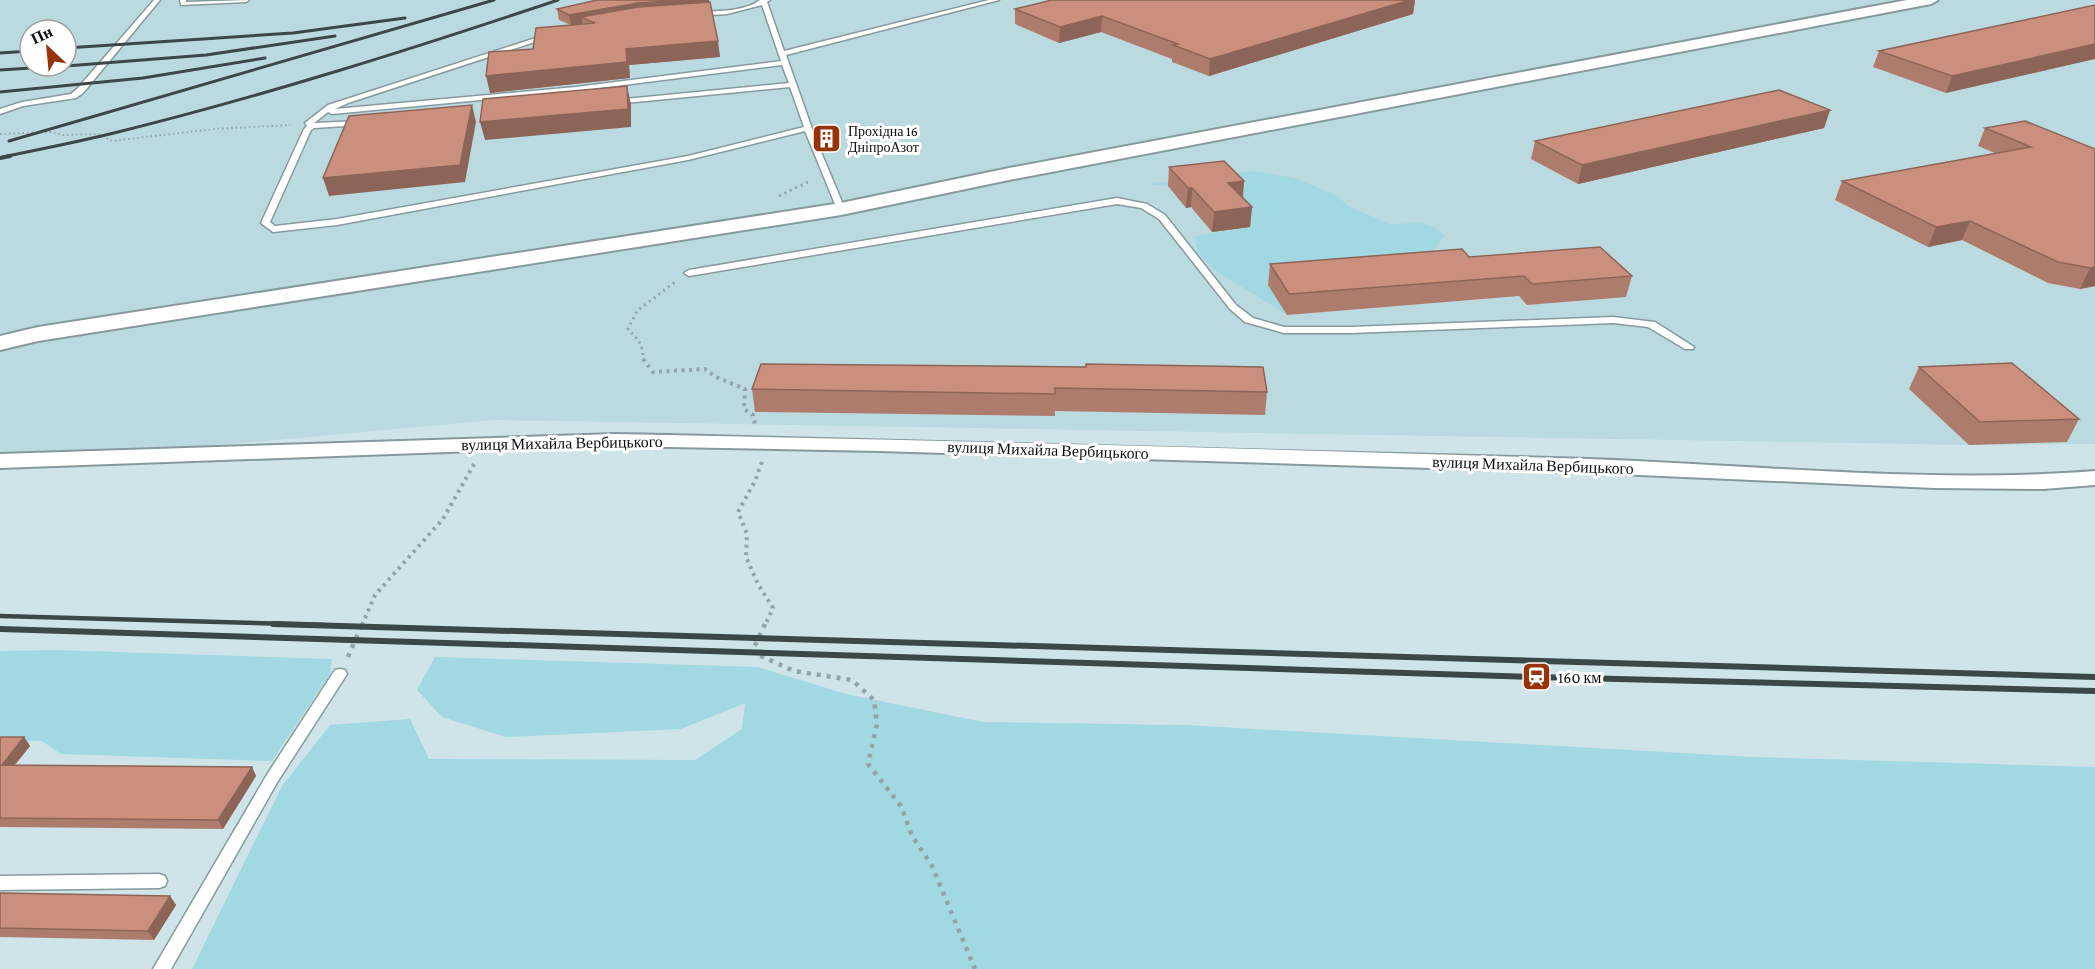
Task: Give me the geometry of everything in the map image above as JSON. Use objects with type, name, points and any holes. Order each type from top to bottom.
[{"type":"street","points":[[0,343],[38,334],[841,209],[1009,174],[1931,0]]},
{"type":"street","name":"вулиця Михайла Вербицького","points":[[0,461],[615,440],[762,442],[1594,466],[1934,481],[2043,482],[2095,478]]},
{"type":"lane","points":[[0,112],[22,104],[73,96],[80,91],[157,0]]},
{"type":"lane","points":[[183,0],[183,4],[246,0]]},
{"type":"lane","points":[[686,14],[727,12],[754,6],[764,0],[808,128],[841,209]]},
{"type":"lane","points":[[781,54],[996,0]]},
{"type":"lane","points":[[559,32],[331,107],[310,124],[265,223],[273,229],[336,222],[688,158],[808,128]]},
{"type":"lane","points":[[331,107],[332,112],[338,112],[576,88],[785,63]]},
{"type":"lane","points":[[602,104],[793,85]]},
{"type":"lane","points":[[310,124],[374,123]]},
{"type":"lane","points":[[689,273],[1118,201],[1144,206],[1162,217],[1233,307],[1249,320],[1284,330],[1351,330],[1613,320],[1651,324],[1689,346]]},
{"type":"lane","points":[[162,969],[273,777],[340,674]]},
{"type":"lane","points":[[0,883],[159,881]]},
{"type":"path","points":[[0,134],[50,132],[64,135],[99,134],[107,140],[120,141],[214,129],[310,124]]},
{"type":"path","points":[[773,199],[827,174]]},
{"type":"path","points":[[689,273],[650,299],[637,311],[628,329],[641,343],[644,350],[643,359],[653,372],[705,369],[716,379],[745,389],[744,409],[753,415],[765,452],[755,481],[738,512],[747,534],[746,557],[758,584],[773,608],[752,652],[794,671],[852,680],[874,700],[877,724],[868,764],[901,806],[912,836],[932,867],[950,906],[975,969]]},
{"type":"path","points":[[340,674],[375,595],[443,519],[486,445]]},
{"type":"shaded area","points":[[0,0],[2095,0],[2095,444],[1969,445],[495,420],[0,465]]},
{"type":"shaded area","points":[[1255,171],[1294,178],[1336,195],[1348,206],[1390,224],[1420,223],[1434,227],[1445,236],[1424,262],[1287,315],[1216,271],[1197,252],[1195,236],[1250,227],[1223,180],[1168,186],[1146,184]]},
{"type":"shaded area","points":[[57,650],[332,659],[330,674],[272,761],[61,754],[42,741],[0,741],[0,651]]},
{"type":"shaded area","points":[[435,657],[758,667],[846,694],[983,722],[1185,725],[1753,757],[2095,767],[2095,969],[192,969],[282,786],[330,725],[410,719],[429,759],[695,760],[742,729],[745,703],[681,729],[506,737],[442,717],[417,690]]},
{"type":"building","points":[[597,0],[685,0],[638,3],[569,15],[557,9]]},
{"type":"building","points":[[1052,0],[1410,0],[1210,59],[1173,45],[1178,44],[1102,16],[1060,27],[1015,9]]},
{"type":"building","points":[[710,2],[718,41],[626,49],[627,62],[486,76],[489,52],[533,49],[536,28],[595,23],[581,17],[638,7]]},
{"type":"building","points":[[2095,5],[2095,44],[1952,76],[1879,51]]},
{"type":"building","points":[[627,86],[628,109],[480,122],[483,99]]},
{"type":"building","points":[[1779,90],[1830,110],[1582,165],[1535,141]]},
{"type":"building","points":[[472,105],[460,165],[323,178],[349,116]]},
{"type":"building","points":[[2025,121],[2095,149],[2095,267],[2058,262],[1970,221],[1936,227],[1842,181],[2031,147],[1985,128]]},
{"type":"building","points":[[1224,161],[1244,181],[1228,183],[1252,207],[1214,212],[1169,167]]},
{"type":"building","points":[[1600,247],[1632,276],[1532,284],[1524,276],[1289,294],[1270,264],[1462,249],[1469,257]]},
{"type":"building","points":[[2012,363],[2079,419],[1980,422],[1919,367]]},
{"type":"building","points":[[761,364],[1086,367],[1086,364],[1263,367],[1267,392],[1055,388],[1055,394],[752,389]]},
{"type":"building","points":[[0,737],[24,737],[2,765],[252,767],[218,820],[0,818]]},
{"type":"building","points":[[0,893],[170,896],[148,931],[0,928]]},
{"type":"railway","points":[[9,141],[494,0]]},
{"type":"railway","points":[[3,157],[100,136],[226,104],[393,54],[558,0]]},
{"type":"railway","points":[[78,47],[293,33],[405,18]]},
{"type":"railway","points":[[78,65],[206,55],[335,36]]},
{"type":"railway","points":[[0,53],[18,52]]},
{"type":"railway","points":[[0,92],[143,78],[265,58]]},
{"type":"railway","points":[[0,70],[18,69]]},
{"type":"railway","points":[[0,158],[10,156]]},
{"type":"railway","points":[[0,616],[324,625]]},
{"type":"railway","points":[[273,624],[2095,677]]},
{"type":"railway","points":[[0,629],[1537,677],[2095,691]]},
{"type":"place","name":"Прохідна 16 ДніпроАзот","points":[[827,139]]},
{"type":"place","name":"160 км","points":[[1537,677]]}]
